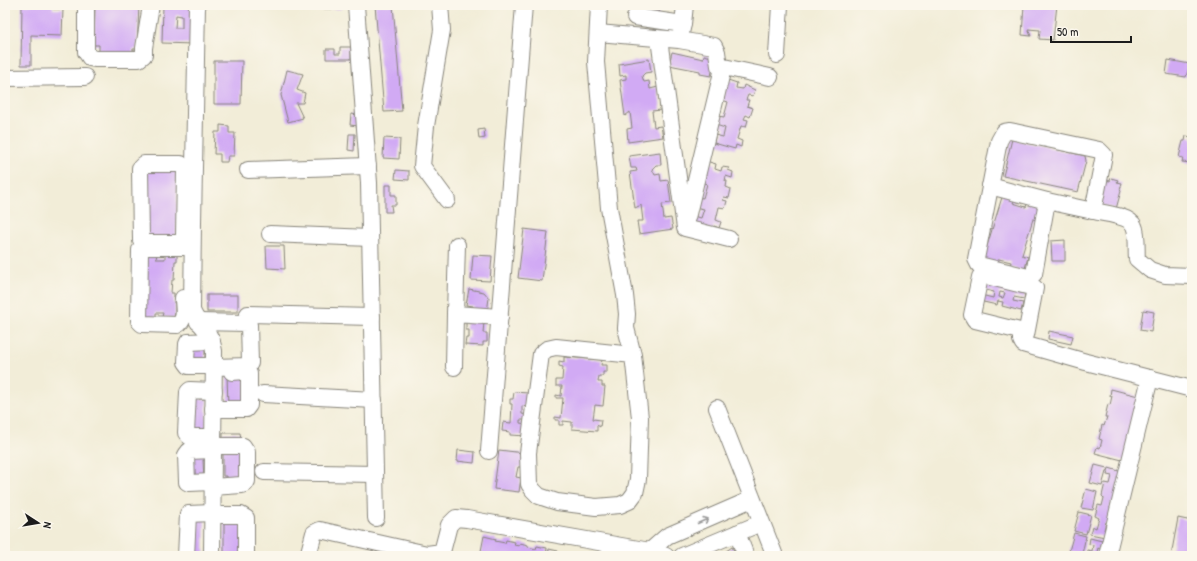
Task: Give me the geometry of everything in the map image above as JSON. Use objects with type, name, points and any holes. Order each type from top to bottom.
[{"type":"street","points":[[86,5],[86,52],[90,58],[138,59],[144,56],[151,5]]},
{"type":"street","points":[[187,248],[143,247],[140,250],[139,321],[142,324],[177,325],[182,322],[184,318],[187,248],[189,200],[197,5]]},
{"type":"street","points":[[356,5],[368,166],[376,518]]},
{"type":"street","points":[[440,5],[442,30],[426,126],[422,166],[447,200]]},
{"type":"street","points":[[489,451],[524,5]]},
{"type":"street","points":[[599,5],[596,62],[608,208],[625,295],[627,314],[626,328],[633,355],[640,418],[638,479],[635,493],[629,501],[620,505],[604,507],[556,502],[539,496],[529,484],[528,453],[541,354],[548,349],[556,348],[633,355]]},
{"type":"street","points":[[678,40],[683,24],[685,5]]},
{"type":"street","points":[[777,55],[780,5]]},
{"type":"street","points":[[635,17],[683,24]]},
{"type":"street","points":[[598,33],[678,40],[714,46],[717,52],[719,66],[770,77]]},
{"type":"street","points":[[659,39],[685,228]]},
{"type":"street","points":[[685,228],[723,68]]},
{"type":"street","points":[[5,78],[85,77]]},
{"type":"street","points":[[1047,201],[1034,274],[1028,276],[979,265],[976,259],[998,141],[1004,132],[1010,131],[1099,150],[1104,156],[1093,211]]},
{"type":"street","points":[[181,164],[184,166],[189,200],[184,238],[180,243],[143,243],[141,241],[141,165],[181,164]]},
{"type":"street","points":[[248,170],[368,166]]},
{"type":"street","points":[[990,186],[1047,201],[1118,216],[1129,220],[1134,226],[1137,259],[1150,270],[1166,275],[1192,276]]},
{"type":"street","points":[[685,228],[729,239]]},
{"type":"street","points":[[270,234],[370,238]]},
{"type":"street","points":[[454,367],[457,245]]},
{"type":"street","points":[[187,248],[192,310],[194,317],[207,332],[212,341],[214,352],[212,556]]},
{"type":"street","points":[[982,275],[1035,288],[1027,333],[1026,335],[1021,334],[1020,332],[978,321],[972,315],[982,275]]},
{"type":"street","points":[[248,314],[372,316]]},
{"type":"street","points":[[455,314],[500,317]]},
{"type":"street","points":[[198,322],[247,323],[249,325],[250,364],[248,366],[214,369]]},
{"type":"street","points":[[1021,334],[1023,344],[1192,389]]},
{"type":"street","points":[[212,341],[188,342],[186,362],[189,366],[248,372],[249,374],[249,405],[246,409],[213,409]]},
{"type":"street","points":[[1107,556],[1150,378]]},
{"type":"street","points":[[213,444],[186,452],[187,482],[212,485],[246,484],[246,448],[243,446],[213,444],[190,437],[186,433],[188,392],[190,390],[214,391]]},
{"type":"street","points":[[263,394],[374,400]]},
{"type":"street","points":[[717,408],[775,556]]},
{"type":"street","points":[[264,472],[375,474]]},
{"type":"street","points":[[650,554],[667,536],[752,499]]},
{"type":"street","points":[[186,556],[188,514],[241,515],[246,518],[246,556]]},
{"type":"street","points":[[308,556],[314,533],[320,530],[427,554],[442,552],[449,525],[456,518],[666,556]]},
{"type":"street","points":[[682,556],[761,523]]},
{"type":"street","points":[[737,533],[746,556]]},
{"type":"street","points":[[667,536],[674,556]]},
{"type":"building","points":[[22,5],[53,5],[53,9],[63,9],[62,36],[31,35],[31,65],[21,65]]},
{"type":"building","points":[[95,5],[139,5],[137,49],[133,49],[133,55],[99,54],[99,45],[94,45]]},
{"type":"building","points":[[163,5],[195,5],[193,44],[162,43]],"holes":[[[176,15],[182,16],[182,28],[175,28]]]},
{"type":"building","points":[[266,5],[341,5],[341,9],[266,8]]},
{"type":"building","points":[[375,5],[393,5],[402,111],[384,112]]},
{"type":"building","points":[[624,5],[660,5],[659,14],[628,12],[629,8],[624,7]]},
{"type":"building","points":[[1024,5],[1057,5],[1053,40],[1039,39],[1040,30],[1028,29],[1031,36],[1022,35]]},
{"type":"building","points":[[340,47],[351,47],[351,59],[326,59],[326,49],[335,49],[335,54],[340,54]]},
{"type":"building","points":[[672,52],[703,59],[704,55],[715,58],[711,76],[700,74],[700,71],[669,65]]},
{"type":"building","points":[[649,59],[651,72],[645,73],[642,76],[644,82],[649,81],[650,89],[658,87],[661,110],[652,111],[654,127],[661,126],[663,137],[628,142],[627,129],[632,128],[630,112],[625,116],[620,80],[626,79],[626,75],[620,76],[619,64]]},
{"type":"building","points":[[1168,60],[1190,64],[1186,77],[1166,74]]},
{"type":"building","points":[[214,61],[242,61],[241,104],[214,104]]},
{"type":"building","points":[[287,70],[303,74],[297,90],[305,93],[303,103],[296,103],[303,118],[288,122],[281,95]]},
{"type":"building","points":[[728,80],[737,83],[736,88],[743,89],[744,85],[755,90],[753,96],[748,95],[746,100],[749,100],[747,106],[753,108],[750,117],[746,115],[744,119],[748,120],[746,127],[741,126],[737,139],[742,141],[741,147],[736,145],[735,149],[714,143],[715,137],[711,136],[711,134],[723,137],[725,128],[716,125],[718,116],[724,117],[728,102],[722,100]]},
{"type":"building","points":[[351,114],[359,115],[358,126],[350,125]]},
{"type":"building","points":[[220,125],[229,126],[229,133],[235,133],[234,156],[228,156],[227,162],[220,162],[220,154],[214,154],[215,132],[220,132]]},
{"type":"building","points":[[484,129],[485,138],[479,139],[478,130]]},
{"type":"building","points":[[349,134],[355,134],[354,151],[348,150]]},
{"type":"building","points":[[1186,136],[1192,137],[1192,163],[1182,162],[1183,158],[1179,157],[1183,141],[1185,141]]},
{"type":"building","points":[[384,138],[400,139],[399,159],[383,158]]},
{"type":"building","points":[[1012,139],[1085,156],[1086,161],[1078,192],[1003,176]]},
{"type":"building","points":[[660,152],[661,165],[656,165],[652,169],[655,175],[660,174],[661,181],[668,180],[671,203],[662,204],[664,219],[671,218],[673,229],[639,234],[637,221],[643,221],[641,205],[635,208],[630,172],[637,171],[636,168],[631,168],[629,156]]},
{"type":"building","points":[[706,161],[716,164],[715,169],[721,171],[722,167],[729,168],[728,170],[733,172],[732,178],[726,176],[726,187],[731,189],[729,198],[724,197],[723,200],[727,201],[725,208],[719,207],[716,220],[721,222],[719,228],[714,226],[713,230],[692,225],[690,215],[701,218],[704,209],[694,207],[697,197],[703,198],[707,184],[700,182]]},
{"type":"building","points":[[147,166],[178,167],[176,241],[144,240]]},
{"type":"building","points":[[396,170],[409,171],[409,180],[395,179]]},
{"type":"building","points":[[1111,178],[1122,183],[1116,209],[1098,204],[1105,180],[1110,181]]},
{"type":"building","points":[[385,185],[391,185],[391,195],[396,195],[396,205],[391,205],[392,212],[385,212]]},
{"type":"building","points":[[1003,194],[1015,198],[1013,203],[1026,207],[1028,202],[1044,206],[1039,221],[1033,219],[1022,255],[1028,257],[1024,272],[1010,267],[1011,262],[999,259],[998,264],[983,259]]},
{"type":"building","points":[[524,229],[548,232],[542,281],[518,278]]},
{"type":"building","points":[[1065,240],[1065,261],[1052,261],[1051,241]]},
{"type":"building","points":[[266,246],[284,246],[285,269],[267,268]]},
{"type":"building","points":[[144,254],[157,254],[156,259],[165,259],[165,254],[177,255],[171,293],[174,293],[175,318],[162,317],[163,313],[156,313],[156,317],[142,317]]},
{"type":"building","points":[[473,255],[492,256],[490,281],[471,280]]},
{"type":"building","points":[[985,278],[1026,288],[1024,299],[1014,297],[1013,301],[1023,303],[1021,311],[1002,306],[1003,302],[998,301],[997,305],[979,301],[981,295],[993,298],[994,292],[982,289]],"holes":[[[1000,292],[1005,293],[1003,298],[999,297]]]},
{"type":"building","points":[[469,289],[484,292],[489,298],[487,312],[472,310],[473,306],[466,305]]},
{"type":"building","points":[[207,295],[238,295],[238,312],[207,312]]},
{"type":"building","points":[[1143,310],[1154,312],[1151,332],[1140,330]]},
{"type":"building","points":[[466,321],[484,322],[483,333],[487,333],[487,342],[483,342],[483,346],[465,345],[466,338],[469,338],[469,330],[466,330]]},
{"type":"building","points":[[1049,331],[1073,336],[1071,344],[1048,339]]},
{"type":"building","points":[[191,343],[205,343],[205,365],[190,364]]},
{"type":"building","points":[[564,357],[602,360],[601,365],[607,365],[607,372],[603,372],[603,376],[599,376],[598,382],[602,382],[602,386],[605,386],[603,406],[595,405],[593,419],[601,420],[600,427],[597,425],[597,431],[572,429],[572,422],[563,421],[563,425],[559,425],[559,420],[555,420],[555,417],[561,418],[563,398],[556,398],[556,395],[561,396],[562,386],[556,386],[556,380],[562,380],[563,367],[559,366],[559,361],[564,362]]},
{"type":"building","points":[[227,374],[245,374],[246,406],[228,407]]},
{"type":"building","points":[[1111,389],[1142,397],[1126,461],[1095,453],[1097,447],[1100,448],[1102,440],[1099,439],[1102,425],[1104,426],[1107,417],[1105,417],[1108,404],[1110,405],[1112,396],[1110,396]]},
{"type":"building","points":[[514,392],[528,393],[528,407],[522,406],[522,414],[528,415],[528,420],[520,420],[520,423],[528,424],[527,436],[510,435],[510,432],[502,431],[503,422],[511,423],[512,404],[510,404],[510,399],[513,399]]},
{"type":"building","points":[[191,395],[199,395],[199,399],[207,399],[206,430],[190,435]]},
{"type":"building","points":[[223,433],[240,433],[241,438],[223,439]]},
{"type":"building","points":[[239,447],[244,477],[227,480],[227,476],[223,476],[223,449]]},
{"type":"building","points":[[458,450],[475,452],[474,463],[457,461]]},
{"type":"building","points":[[499,450],[524,453],[522,467],[518,467],[516,477],[521,478],[519,492],[494,489]]},
{"type":"building","points":[[188,453],[206,453],[206,461],[203,460],[204,481],[189,481]]},
{"type":"building","points":[[1095,465],[1107,468],[1102,486],[1090,483]]},
{"type":"building","points":[[1109,468],[1122,472],[1114,502],[1112,501],[1110,508],[1112,508],[1109,523],[1106,522],[1104,530],[1107,530],[1105,537],[1090,534],[1092,526],[1096,528],[1099,518],[1095,516],[1098,505],[1102,506],[1104,498],[1102,496],[1105,483],[1110,484],[1112,476],[1107,475]]},
{"type":"building","points":[[1086,489],[1097,492],[1093,510],[1081,508]]},
{"type":"building","points":[[1079,512],[1091,515],[1086,534],[1074,531]]},
{"type":"building","points":[[190,516],[205,516],[204,556],[188,555]]},
{"type":"building","points":[[242,517],[242,556],[224,556],[224,518]]},
{"type":"building","points":[[1178,518],[1192,521],[1192,556],[1171,556]]},
{"type":"building","points":[[1074,533],[1086,536],[1082,554],[1069,551]]},
{"type":"building","points":[[484,536],[496,539],[495,541],[505,543],[506,540],[515,542],[514,545],[519,546],[520,543],[536,549],[537,546],[547,548],[546,556],[480,556]]},
{"type":"building","points":[[1090,538],[1102,541],[1096,556],[1085,556],[1087,550],[1092,551],[1093,545],[1089,544]]},
{"type":"building","points":[[732,547],[737,556],[719,556]]},
{"type":"building","points":[[549,549],[558,551],[558,555],[561,556],[548,556]]}]
